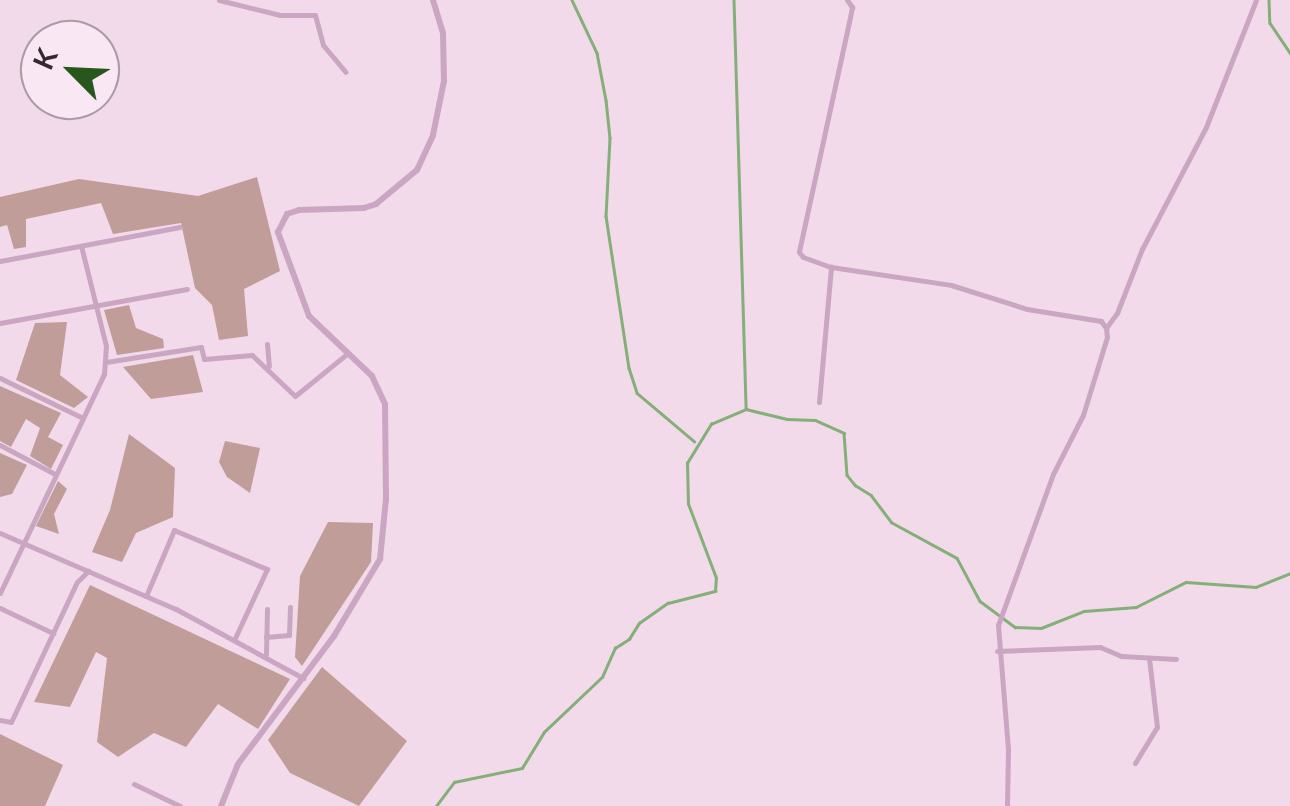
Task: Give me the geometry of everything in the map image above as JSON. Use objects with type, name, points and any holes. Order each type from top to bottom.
[{"type":"street","points":[[219,0],[280,15],[315,15],[323,45],[346,72]]},
{"type":"street","points":[[221,806],[238,764],[304,678],[368,583],[384,541],[385,404],[379,385],[302,304],[280,245],[281,222],[287,214],[299,210],[364,208],[417,170],[433,135],[444,82],[443,33],[433,0]]},
{"type":"street","points":[[846,0],[852,6],[800,252],[831,267],[951,285],[1027,309],[1102,321],[1106,328],[1107,338],[1084,415],[1053,474],[998,625],[997,651],[1008,749],[1007,806]]},
{"type":"street","points":[[1106,328],[1117,313],[1142,249],[1206,128],[1256,0]]},
{"type":"street","points":[[0,262],[180,227]]},
{"type":"street","points":[[0,593],[106,362],[81,246]]},
{"type":"street","points":[[820,402],[831,267]]},
{"type":"street","points":[[0,323],[187,289]]},
{"type":"street","points":[[267,344],[270,369]]},
{"type":"street","points":[[106,362],[201,347],[204,359],[252,355],[295,396],[302,396],[348,354]]},
{"type":"street","points":[[0,378],[83,418]]},
{"type":"street","points":[[0,445],[55,474]]},
{"type":"street","points":[[146,596],[174,530],[266,569],[235,638]]},
{"type":"street","points":[[0,533],[235,638],[304,678]]},
{"type":"street","points":[[0,720],[12,722],[77,582],[88,571]]},
{"type":"street","points":[[266,637],[289,635],[290,607]]},
{"type":"street","points":[[0,608],[52,633]]},
{"type":"street","points":[[266,654],[267,609]]},
{"type":"street","points":[[997,651],[1100,647],[1121,656],[1176,659]]},
{"type":"street","points":[[1135,763],[1157,727],[1149,658]]},
{"type":"street","points":[[134,784],[180,806]]},
{"type":"shaded area","points":[[257,177],[280,271],[244,289],[248,336],[219,340],[212,305],[195,288],[181,223],[113,234],[101,203],[26,219],[26,247],[14,249],[7,225],[0,227],[0,197],[79,179],[198,196]]},
{"type":"shaded area","points":[[129,305],[136,328],[163,339],[164,348],[117,355],[104,310]]},
{"type":"shaded area","points":[[67,322],[60,375],[88,397],[74,408],[16,380],[35,323]]},
{"type":"shaded area","points":[[193,355],[203,392],[151,399],[123,367]]},
{"type":"shaded area","points":[[0,386],[61,413],[48,437],[63,445],[51,469],[30,456],[40,428],[26,419],[11,447],[0,441]]},
{"type":"shaded area","points":[[129,434],[175,468],[173,517],[136,533],[122,562],[92,552],[110,510]]},
{"type":"shaded area","points":[[225,441],[260,448],[250,493],[227,477],[219,462]]},
{"type":"shaded area","points":[[0,453],[27,465],[12,494],[0,497]]},
{"type":"shaded area","points":[[58,481],[67,489],[54,514],[59,534],[36,526]]},
{"type":"shaded area","points":[[328,522],[373,523],[371,562],[302,666],[295,657],[300,576]]},
{"type":"shaded area","points":[[90,585],[290,679],[258,729],[218,704],[186,747],[154,733],[118,757],[97,742],[107,658],[96,652],[70,707],[34,702]]},
{"type":"shaded area","points":[[322,667],[407,741],[359,806],[290,773],[268,740]]},
{"type":"shaded area","points":[[0,734],[63,765],[45,806],[0,806]]},
{"type":"waterway","points":[[572,0],[597,53],[606,100],[610,138],[606,216],[629,368],[637,393],[694,441]]},
{"type":"waterway","points":[[734,0],[746,408]]},
{"type":"waterway","points":[[1269,0],[1270,23],[1290,53]]},
{"type":"waterway","points":[[436,806],[454,782],[522,768],[544,732],[602,677],[615,648],[629,639],[639,623],[668,603],[715,591],[716,578],[688,504],[687,463],[711,424],[746,409],[787,419],[815,420],[844,433],[847,475],[855,485],[871,495],[891,522],[957,558],[980,601],[1015,627],[1041,628],[1084,611],[1136,607],[1186,582],[1256,587],[1290,573]]}]
